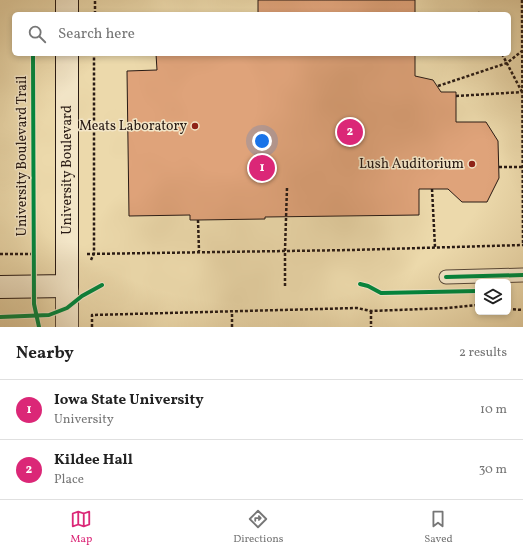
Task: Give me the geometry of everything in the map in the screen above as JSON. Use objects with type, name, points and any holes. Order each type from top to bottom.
[{"type":"main road","points":[[67,0],[67,12]]},
{"type":"main road","name":"University Boulevard","points":[[67,56],[67,327]]},
{"type":"main road","points":[[0,286],[67,286]]},
{"type":"street","points":[[446,277],[523,275]]},
{"type":"path","points":[[95,0],[95,12]]},
{"type":"path","points":[[87,254],[523,245],[522,0]]},
{"type":"path","points":[[438,86],[508,63],[522,51]]},
{"type":"path","points":[[91,260],[94,253],[94,56]]},
{"type":"path","points":[[503,56],[523,92]]},
{"type":"path","points":[[456,96],[523,92]]},
{"type":"path","points":[[499,167],[523,167]]},
{"type":"path","points":[[285,286],[284,250],[287,188]]},
{"type":"path","points":[[432,189],[435,247]]},
{"type":"path","points":[[198,220],[199,251]]},
{"type":"path","points":[[0,254],[34,255]]},
{"type":"path","points":[[92,327],[92,315],[357,308],[371,311],[475,306]]},
{"type":"path","points":[[511,309],[523,310]]},
{"type":"path","points":[[232,311],[232,327]]},
{"type":"path","points":[[371,311],[371,327]]},
{"type":"building","points":[[258,0],[415,0],[415,12],[258,12]]},
{"type":"building","points":[[156,56],[415,56],[415,76],[433,80],[441,92],[456,92],[456,122],[486,122],[498,141],[499,178],[487,202],[462,202],[448,189],[419,189],[419,215],[265,217],[265,219],[198,220],[190,220],[190,215],[129,216],[127,71],[157,70]]},
{"type":"cycle path","name":"University Boulevard Trail","points":[[33,56],[34,304],[39,327]]},
{"type":"cycle path","points":[[446,277],[523,275]]},
{"type":"cycle path","points":[[360,284],[368,286],[381,293],[475,291]]},
{"type":"cycle path","points":[[0,317],[49,315],[67,308],[82,296],[102,285]]},
{"type":"place","name":"Meats Laboratory","points":[[195,126]]},
{"type":"place","name":"Kildee Hall","points":[[350,132]]},
{"type":"place","name":"Lush Auditorium","points":[[472,164]]},
{"type":"place","name":"Iowa State University","points":[[262,168]]}]
